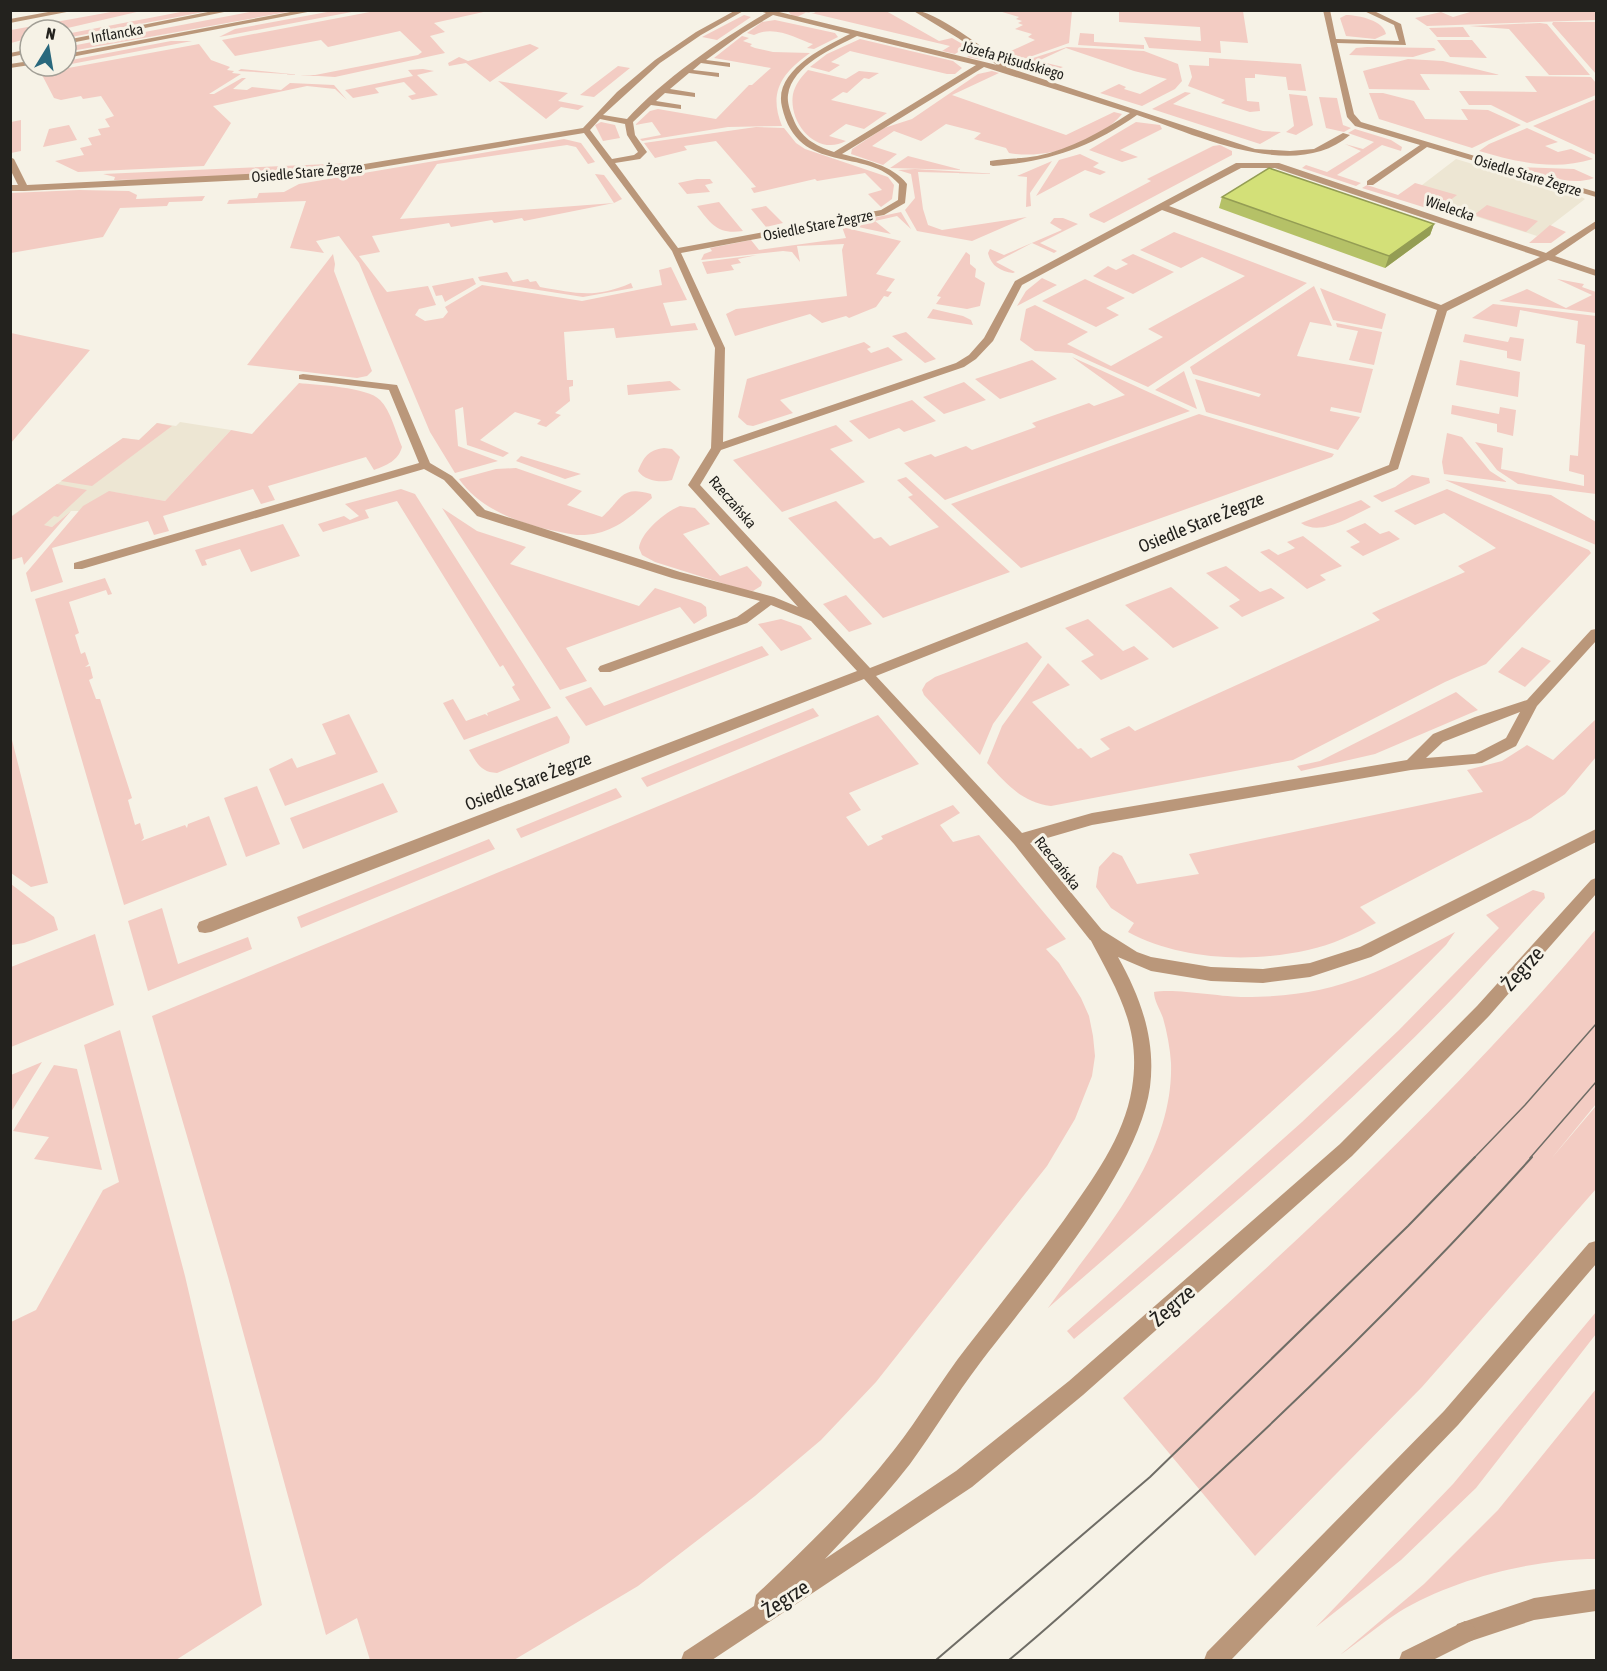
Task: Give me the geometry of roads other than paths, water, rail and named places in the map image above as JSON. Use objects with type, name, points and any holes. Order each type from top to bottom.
[{"type":"street","points":[[10,21],[74,10]]},
{"type":"street","name":"Inflancka","points":[[78,40],[231,10]]},
{"type":"street","name":"Inflancka","points":[[78,54],[315,10]]},
{"type":"street","points":[[586,130],[606,104],[687,39],[742,10]]},
{"type":"street","name":"Józefa Piłsudskiego","points":[[760,10],[1007,70],[1254,151],[1290,153],[1316,151],[1346,135]]},
{"type":"street","points":[[915,10],[961,36],[1007,70]]},
{"type":"street","name":"Osiedle Stare Żegrze","points":[[1326,10],[1350,116],[1358,124],[1424,146],[1596,195]]},
{"type":"street","points":[[1333,41],[1403,43],[1397,24],[1365,10]]},
{"type":"street","points":[[629,122],[699,61],[740,30],[770,14]]},
{"type":"street","name":"Osiedle Stare Żegrze","points":[[676,251],[884,212],[902,201],[903,184],[898,178],[814,147],[791,127],[784,96],[788,82],[801,69],[834,45],[855,34]]},
{"type":"street","points":[[699,61],[727,65]]},
{"type":"street","points":[[836,154],[983,64]]},
{"type":"street","points":[[688,71],[716,75]]},
{"type":"street","points":[[663,91],[692,95]]},
{"type":"street","points":[[650,103],[678,107]]},
{"type":"street","points":[[993,163],[1036,160],[1064,153],[1095,140],[1136,112]]},
{"type":"street","points":[[597,116],[629,122]]},
{"type":"street","points":[[609,162],[637,157],[643,152],[631,135],[629,122]]},
{"type":"street","name":"Osiedle Stare Żegrze","points":[[10,188],[328,173],[586,130]]},
{"type":"street","name":"Rzeczańska","points":[[586,130],[676,251],[720,348],[717,448],[694,485],[1019,840],[1096,935]]},
{"type":"street","points":[[1370,183],[1424,146]]},
{"type":"street","points":[[10,159],[24,188]]},
{"type":"street","name":"Wielecka","points":[[1161,206],[1239,165],[1267,164],[1596,273]]},
{"type":"street","points":[[717,448],[960,366],[978,356],[987,345],[1007,299],[1018,283],[1161,206],[1442,309],[1547,257],[1596,224]]},
{"type":"street","name":"Osiedle Stare Żegrze","points":[[205,927],[867,673],[1394,467],[1438,330],[1442,309]]},
{"type":"street","points":[[303,377],[393,387],[425,465],[448,478],[481,513],[676,574],[770,600],[817,619]]},
{"type":"street","points":[[78,566],[425,465]]},
{"type":"street","points":[[605,669],[742,620],[770,600]]},
{"type":"street","points":[[1019,840],[1092,819],[1411,765],[1477,759],[1511,742],[1532,703],[1596,633]]},
{"type":"street","points":[[1411,765],[1438,738],[1480,720],[1532,703]]},
{"type":"street","points":[[1096,935],[1131,957],[1180,969],[1237,976],[1290,974],[1311,970],[1365,952],[1596,835]]},
{"type":"street","name":"Żegrze","points":[[692,1660],[964,1479],[1123,1348],[1346,1150],[1483,1011],[1596,884]]},
{"type":"street","points":[[740,1628],[822,1547],[900,1458],[970,1359],[1041,1267],[1112,1166],[1120,1150],[1141,1088],[1143,1050],[1126,988],[1096,935]]},
{"type":"street","points":[[1215,1660],[1451,1418],[1596,1250]]},
{"type":"street","points":[[1410,1660],[1465,1632],[1534,1609],[1596,1600]]},
{"type":"tram line","points":[[1474,1158],[1525,1105],[1596,1024]]},
{"type":"tram line","points":[[1530,1158],[1596,1082]]},
{"type":"tram line","points":[[936,1660],[1150,1477],[1408,1226],[1475,1157]]},
{"type":"tram line","points":[[1009,1660],[1065,1613],[1301,1395],[1395,1302],[1532,1157]]}]
